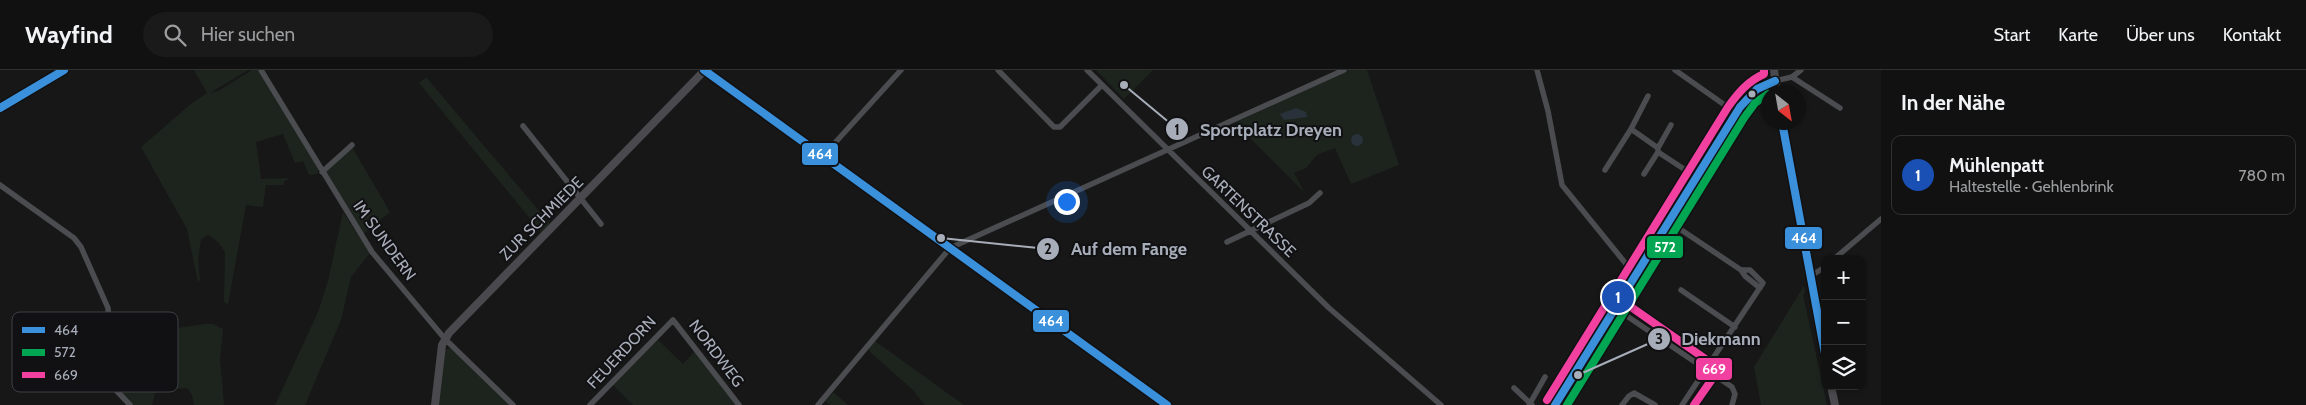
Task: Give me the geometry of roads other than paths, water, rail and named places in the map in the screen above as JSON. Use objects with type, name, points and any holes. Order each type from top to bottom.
[{"type":"street","points":[[1,105],[64,70]]},
{"type":"street","name":"IM SUNDERN","points":[[261,70],[372,252],[445,339],[513,405]]},
{"type":"street","points":[[704,70],[1165,404]]},
{"type":"street","name":"ZUR SCHMIEDE","points":[[445,339],[482,298],[704,70]]},
{"type":"street","points":[[823,156],[901,70]]},
{"type":"street","points":[[998,70],[1054,127],[1060,127],[1102,85]]},
{"type":"street","name":"GARTENSTRASSE","points":[[1087,70],[1166,150],[1329,308],[1441,405]]},
{"type":"street","points":[[818,405],[950,248],[1344,70]]},
{"type":"street","points":[[1537,70],[1548,111],[1562,185],[1635,275]]},
{"type":"street","points":[[1675,70],[1736,113]]},
{"type":"street","points":[[1774,70],[1776,85]]},
{"type":"street","points":[[1555,405],[1736,113],[1758,86],[1792,77],[1800,70]]},
{"type":"street","points":[[1792,77],[1840,108]]},
{"type":"street","points":[[1605,170],[1631,129],[1648,96]]},
{"type":"street","points":[[523,126],[582,196],[601,224]]},
{"type":"street","points":[[1644,174],[1671,126]]},
{"type":"street","points":[[1631,129],[1696,177]]},
{"type":"street","points":[[1783,130],[1823,345]]},
{"type":"street","points":[[322,172],[352,145]]},
{"type":"street","points":[[0,185],[74,238],[81,247],[108,312]]},
{"type":"street","points":[[1227,242],[1308,203],[1320,194]]},
{"type":"street","points":[[1839,255],[1881,219]]},
{"type":"street","points":[[1668,221],[1741,270],[1750,270],[1763,280],[1760,288],[1735,327],[1682,405]]},
{"type":"street","points":[[1809,277],[1821,270]]},
{"type":"street","points":[[1680,290],[1735,327]]},
{"type":"street","points":[[1615,308],[1734,390],[1732,405]]},
{"type":"street","name":"FEUERDORN","points":[[590,405],[672,320]]},
{"type":"street","name":"NORDWEG","points":[[672,320],[739,405]]},
{"type":"street","points":[[436,405],[445,339]]},
{"type":"street","points":[[1514,388],[1530,404],[1545,377]]},
{"type":"street","points":[[1832,390],[1835,405]]},
{"type":"street","points":[[118,392],[130,405]]},
{"type":"street","points":[[1622,405],[1628,396],[1636,393],[1655,405]]},
{"type":"place","name":"Sportplatz Dreyen","points":[[1124,85]]},
{"type":"place","name":"Auf dem Fange","points":[[941,238]]},
{"type":"place","name":"Mühlenpatt","points":[[1618,297]]},
{"type":"place","name":"Diekmann","points":[[1578,375]]}]
